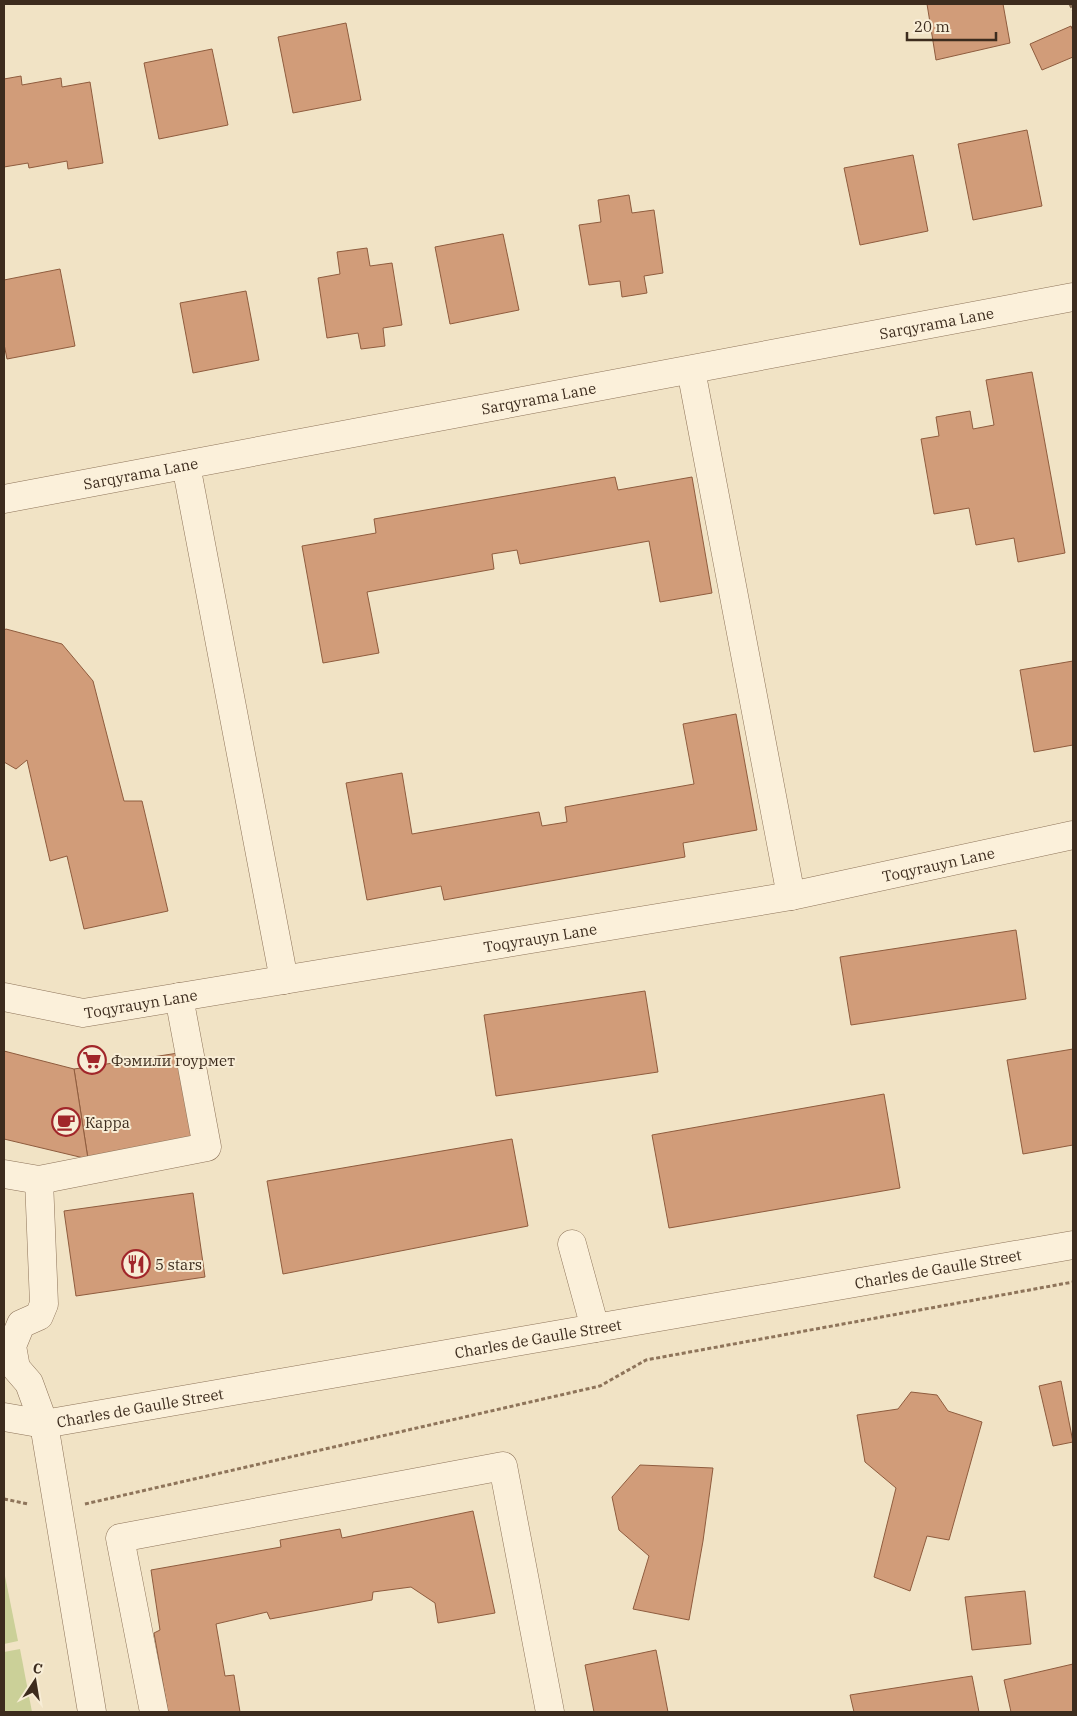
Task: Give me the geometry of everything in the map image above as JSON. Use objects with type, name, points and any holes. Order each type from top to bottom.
[{"type":"street","name":"Sarqyrama Lane","points":[[4,499],[1073,297]]},
{"type":"street","points":[[691,370],[791,896]]},
{"type":"street","points":[[186,465],[284,980]]},
{"type":"street","name":"Toqyrauyn Lane","points":[[4,997],[83,1013],[791,896],[1073,835]]},
{"type":"street","points":[[4,1174],[39,1180],[208,1147],[180,997]]},
{"type":"street","points":[[39,1180],[44,1304],[39,1316],[21,1324],[12,1346],[16,1368],[29,1382],[44,1424],[92,1712]]},
{"type":"street","points":[[572,1244],[595,1328]]},
{"type":"street","name":"Charles de Gaulle Street","points":[[4,1417],[44,1424],[1073,1245]]},
{"type":"street","points":[[154,1712],[120,1538],[503,1466],[550,1712]]},
{"type":"path","points":[[1070,4],[1073,10]]},
{"type":"path","points":[[4,1499],[58,1510],[600,1386],[646,1360],[1073,1282]]},
{"type":"green space","points":[[4,1571],[18,1641],[4,1644]]},
{"type":"green space","points":[[20,1649],[32,1712],[4,1712],[4,1652]]},
{"type":"building","points":[[927,4],[1003,4],[1010,43],[936,60]]},
{"type":"building","points":[[346,23],[361,100],[293,113],[278,37]]},
{"type":"building","points":[[1071,26],[1073,31],[1073,57],[1042,70],[1030,44]]},
{"type":"building","points":[[212,49],[228,125],[159,139],[144,63]]},
{"type":"building","points":[[21,76],[22,85],[61,78],[62,87],[90,82],[103,163],[68,169],[67,161],[29,168],[28,163],[4,167],[4,79]]},
{"type":"building","points":[[1027,130],[1042,206],[973,220],[958,144]]},
{"type":"building","points":[[913,155],[928,231],[860,245],[844,168]]},
{"type":"building","points":[[629,195],[632,213],[654,210],[663,273],[644,276],[647,293],[622,297],[620,281],[589,285],[579,225],[601,222],[598,200]]},
{"type":"building","points":[[503,234],[519,310],[450,324],[435,247]]},
{"type":"building","points":[[367,248],[370,266],[392,263],[402,325],[383,328],[385,346],[361,349],[358,333],[327,338],[318,278],[340,274],[337,252]]},
{"type":"building","points":[[60,269],[75,346],[7,359],[4,344],[4,280]]},
{"type":"building","points":[[246,291],[259,360],[193,373],[180,303]]},
{"type":"building","points":[[1032,372],[1065,553],[1018,562],[1014,538],[976,545],[969,508],[934,514],[921,439],[939,436],[936,417],[970,411],[973,429],[994,425],[986,380]]},
{"type":"building","points":[[615,477],[618,490],[692,477],[712,593],[660,602],[649,541],[520,564],[517,550],[492,554],[494,569],[367,592],[379,653],[323,663],[302,546],[376,533],[374,519]]},
{"type":"building","points":[[4,630],[62,644],[93,681],[124,801],[142,801],[168,911],[84,929],[67,856],[50,861],[27,760],[16,769],[4,762]]},
{"type":"building","points":[[1073,661],[1073,745],[1034,752],[1020,670]]},
{"type":"building","points":[[736,714],[757,830],[683,843],[685,857],[444,900],[441,886],[367,900],[346,783],[402,773],[412,834],[539,812],[542,826],[567,822],[565,807],[694,784],[683,724]]},
{"type":"building","points":[[1016,930],[1026,999],[851,1025],[840,957]]},
{"type":"building","points":[[645,991],[658,1072],[496,1096],[484,1015]]},
{"type":"building","points":[[1073,1049],[1073,1145],[1023,1154],[1007,1060]]},
{"type":"building","points":[[198,1050],[212,1141],[88,1159],[74,1069]]},
{"type":"building","points":[[4,1051],[74,1069],[88,1159],[4,1139]]},
{"type":"building","points":[[884,1094],[900,1188],[669,1228],[652,1135]]},
{"type":"building","points":[[512,1139],[528,1226],[283,1274],[267,1181]]},
{"type":"building","points":[[193,1193],[205,1277],[76,1296],[64,1211]]},
{"type":"building","points":[[1061,1381],[1073,1442],[1053,1446],[1039,1386]]},
{"type":"building","points":[[911,1392],[937,1395],[948,1411],[982,1422],[949,1540],[927,1536],[910,1591],[874,1577],[896,1488],[865,1462],[857,1415],[898,1409]]},
{"type":"building","points":[[640,1465],[713,1468],[703,1541],[689,1620],[633,1609],[649,1556],[619,1530],[612,1497]]},
{"type":"building","points":[[473,1511],[495,1613],[438,1623],[435,1603],[411,1587],[373,1592],[372,1600],[270,1619],[267,1612],[216,1624],[225,1676],[234,1675],[240,1712],[168,1712],[154,1633],[160,1630],[151,1570],[281,1547],[280,1540],[340,1529],[342,1538]]},
{"type":"building","points":[[1025,1591],[1031,1644],[972,1650],[965,1597]]},
{"type":"building","points":[[656,1650],[668,1712],[594,1712],[585,1665]]},
{"type":"building","points":[[1073,1664],[1073,1712],[1011,1712],[1004,1680]]},
{"type":"building","points":[[972,1676],[979,1712],[854,1712],[850,1695]]},
{"type":"place","name":"Фэмили гоурмет","points":[[92,1060]]},
{"type":"place","name":"Карра","points":[[66,1122]]},
{"type":"place","name":"5 stars","points":[[136,1264]]}]
